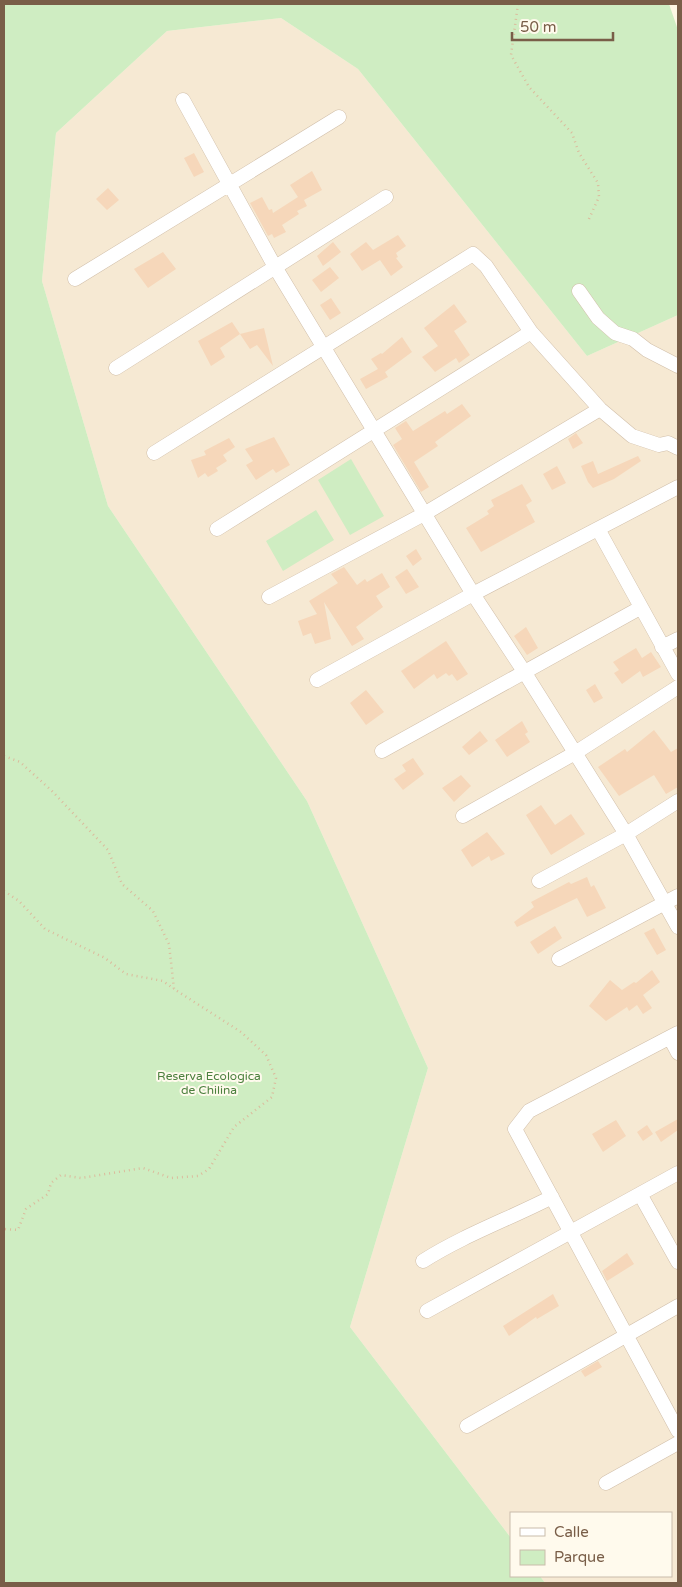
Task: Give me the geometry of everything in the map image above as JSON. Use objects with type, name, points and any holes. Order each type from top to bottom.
[{"type":"street","points":[[183,100],[274,267],[473,594],[626,834],[678,927]]},
{"type":"street","points":[[75,279],[339,117]]},
{"type":"street","points":[[116,368],[386,198]]},
{"type":"street","points":[[154,453],[473,254],[486,266],[531,332],[600,409],[632,436],[659,445],[668,444],[678,448]]},
{"type":"street","points":[[579,291],[598,318],[615,333],[633,339],[647,350],[678,366]]},
{"type":"street","points":[[217,529],[531,332]]},
{"type":"street","points":[[269,597],[424,514],[600,409]]},
{"type":"street","points":[[317,680],[473,594],[678,487]]},
{"type":"street","points":[[598,529],[678,674]]},
{"type":"street","points":[[382,751],[640,608]]},
{"type":"street","points":[[662,647],[678,639]]},
{"type":"street","points":[[463,816],[575,753],[678,687]]},
{"type":"street","points":[[539,881],[626,834],[678,801]]},
{"type":"street","points":[[558,959],[666,904],[678,896]]},
{"type":"street","points":[[678,1053],[674,1035],[529,1110],[515,1129],[678,1431]]},
{"type":"street","points":[[427,1311],[678,1172]]},
{"type":"street","points":[[640,1194],[678,1262]]},
{"type":"street","points":[[423,1261],[456,1241],[513,1217],[552,1197]]},
{"type":"street","points":[[467,1426],[678,1306]]},
{"type":"street","points":[[606,1483],[678,1443]]},
{"type":"path","points":[[518,4],[511,55],[528,87],[572,133],[579,153],[598,182],[599,197],[588,221]]},
{"type":"path","points":[[4,756],[20,762],[58,797],[108,850],[122,884],[153,911],[169,944],[174,989]]},
{"type":"path","points":[[4,891],[19,901],[45,929],[105,958],[126,974],[163,981],[241,1032],[266,1055],[276,1078],[272,1097],[234,1127],[209,1169],[198,1176],[171,1178],[143,1168],[81,1178],[61,1175],[51,1182],[48,1194],[26,1209],[18,1230],[4,1229]]},
{"type":"shaded area","points":[[281,18],[358,69],[587,356],[678,315],[678,1583],[545,1583],[541,1577],[672,1577],[672,1512],[510,1512],[510,1537],[350,1327],[428,1068],[307,801],[108,506],[42,281],[56,133],[167,31]]},
{"type":"green space","name":"Reserva Ecologica de Chilina","points":[[4,4],[669,4],[678,30],[678,315],[587,356],[358,69],[281,18],[167,31],[56,133],[42,281],[108,506],[307,801],[428,1068],[350,1327],[510,1537],[510,1577],[541,1577],[545,1583],[4,1583]]},
{"type":"green space","points":[[351,459],[384,516],[350,535],[318,480]]},
{"type":"green space","points":[[316,510],[334,540],[283,571],[266,541]]},
{"type":"building","points":[[194,153],[204,172],[194,177],[184,158]]},
{"type":"building","points":[[312,171],[322,190],[304,200],[307,206],[297,211],[299,214],[282,225],[286,232],[274,238],[272,234],[268,236],[250,203],[262,197],[269,210],[272,209],[273,213],[298,197],[290,185]]},
{"type":"building","points":[[108,188],[119,200],[107,210],[96,199]]},
{"type":"building","points":[[398,235],[406,246],[396,253],[398,257],[396,258],[403,267],[391,276],[380,260],[362,271],[350,254],[366,242],[373,250]]},
{"type":"building","points":[[333,242],[341,252],[323,266],[317,256]]},
{"type":"building","points":[[163,252],[176,269],[148,288],[134,269]]},
{"type":"building","points":[[330,267],[339,278],[321,292],[312,280]]},
{"type":"building","points":[[331,298],[341,313],[330,320],[320,305]]},
{"type":"building","points":[[454,304],[467,322],[454,331],[470,355],[459,363],[456,358],[435,372],[422,357],[438,346],[424,328]]},
{"type":"building","points":[[232,322],[240,334],[220,348],[225,357],[211,366],[198,341]]},
{"type":"building","points":[[264,328],[273,366],[257,345],[250,349],[240,334]]},
{"type":"building","points":[[402,337],[412,352],[385,372],[388,377],[366,389],[360,379],[378,369],[371,359],[382,354]]},
{"type":"building","points":[[462,404],[471,416],[435,442],[438,446],[414,462],[429,487],[421,492],[393,445],[402,439],[395,428],[406,421],[413,431],[445,411],[447,414]]},
{"type":"building","points":[[576,433],[583,443],[573,449],[568,439]]},
{"type":"building","points":[[274,437],[290,465],[276,473],[273,469],[256,480],[246,465],[253,461],[245,449]]},
{"type":"building","points":[[229,438],[235,447],[223,455],[227,461],[216,468],[218,471],[208,477],[205,473],[198,478],[191,460],[206,455],[204,451]]},
{"type":"building","points":[[638,456],[641,461],[614,479],[593,488],[588,482],[581,466],[593,461],[598,474]]},
{"type":"building","points":[[557,466],[566,483],[552,490],[543,474]]},
{"type":"building","points":[[522,484],[532,501],[526,505],[535,522],[481,552],[466,528],[489,514],[487,511],[494,506],[491,500]]},
{"type":"building","points":[[416,549],[422,559],[413,566],[406,556]]},
{"type":"building","points":[[344,567],[357,585],[365,579],[367,582],[382,573],[390,587],[376,596],[383,607],[356,627],[364,639],[352,646],[324,602],[331,639],[315,644],[311,633],[303,636],[298,621],[317,614],[309,601],[338,583],[331,574]]},
{"type":"building","points":[[407,569],[419,587],[406,594],[395,577]]},
{"type":"building","points":[[526,627],[538,648],[527,655],[514,636]]},
{"type":"building","points":[[446,641],[468,674],[457,681],[452,674],[449,676],[446,673],[437,679],[434,674],[414,689],[401,671]]},
{"type":"building","points":[[636,648],[642,658],[651,652],[661,667],[643,677],[640,671],[622,684],[614,673],[619,670],[613,662]]},
{"type":"building","points":[[595,684],[603,698],[594,703],[586,690]]},
{"type":"building","points":[[366,690],[384,712],[366,725],[350,703]]},
{"type":"building","points":[[522,721],[528,732],[525,734],[530,742],[507,757],[495,740]]},
{"type":"building","points":[[654,730],[671,752],[678,748],[678,787],[666,794],[654,775],[619,796],[598,767],[625,749],[627,752]]},
{"type":"building","points":[[480,731],[488,741],[469,755],[462,747]]},
{"type":"building","points":[[413,758],[424,774],[403,790],[394,779],[406,771],[402,765]]},
{"type":"building","points":[[461,775],[471,786],[454,802],[442,788]]},
{"type":"building","points":[[541,805],[555,825],[571,814],[585,834],[551,855],[526,815]]},
{"type":"building","points":[[487,832],[505,854],[491,861],[489,856],[472,867],[461,850]]},
{"type":"building","points":[[587,877],[591,887],[594,885],[606,908],[587,917],[577,898],[517,927],[514,922],[534,907],[531,902],[569,882],[571,884]]},
{"type":"building","points":[[555,926],[562,938],[538,954],[530,942]]},
{"type":"building","points":[[654,928],[666,950],[657,955],[644,933]]},
{"type":"building","points":[[652,970],[660,982],[643,995],[652,1008],[643,1014],[637,1005],[629,1011],[627,1007],[606,1021],[589,1006],[610,980],[622,990],[634,982],[636,983]]},
{"type":"building","points":[[678,1119],[678,1130],[661,1142],[655,1132]]},
{"type":"building","points":[[616,1120],[626,1136],[603,1152],[592,1134]]},
{"type":"building","points":[[647,1125],[653,1134],[643,1141],[637,1132]]},
{"type":"building","points":[[627,1253],[634,1264],[607,1281],[602,1271]]},
{"type":"building","points":[[553,1294],[559,1306],[537,1319],[536,1317],[509,1336],[503,1326]]},
{"type":"building","points":[[598,1361],[602,1367],[585,1377],[581,1371]]}]
